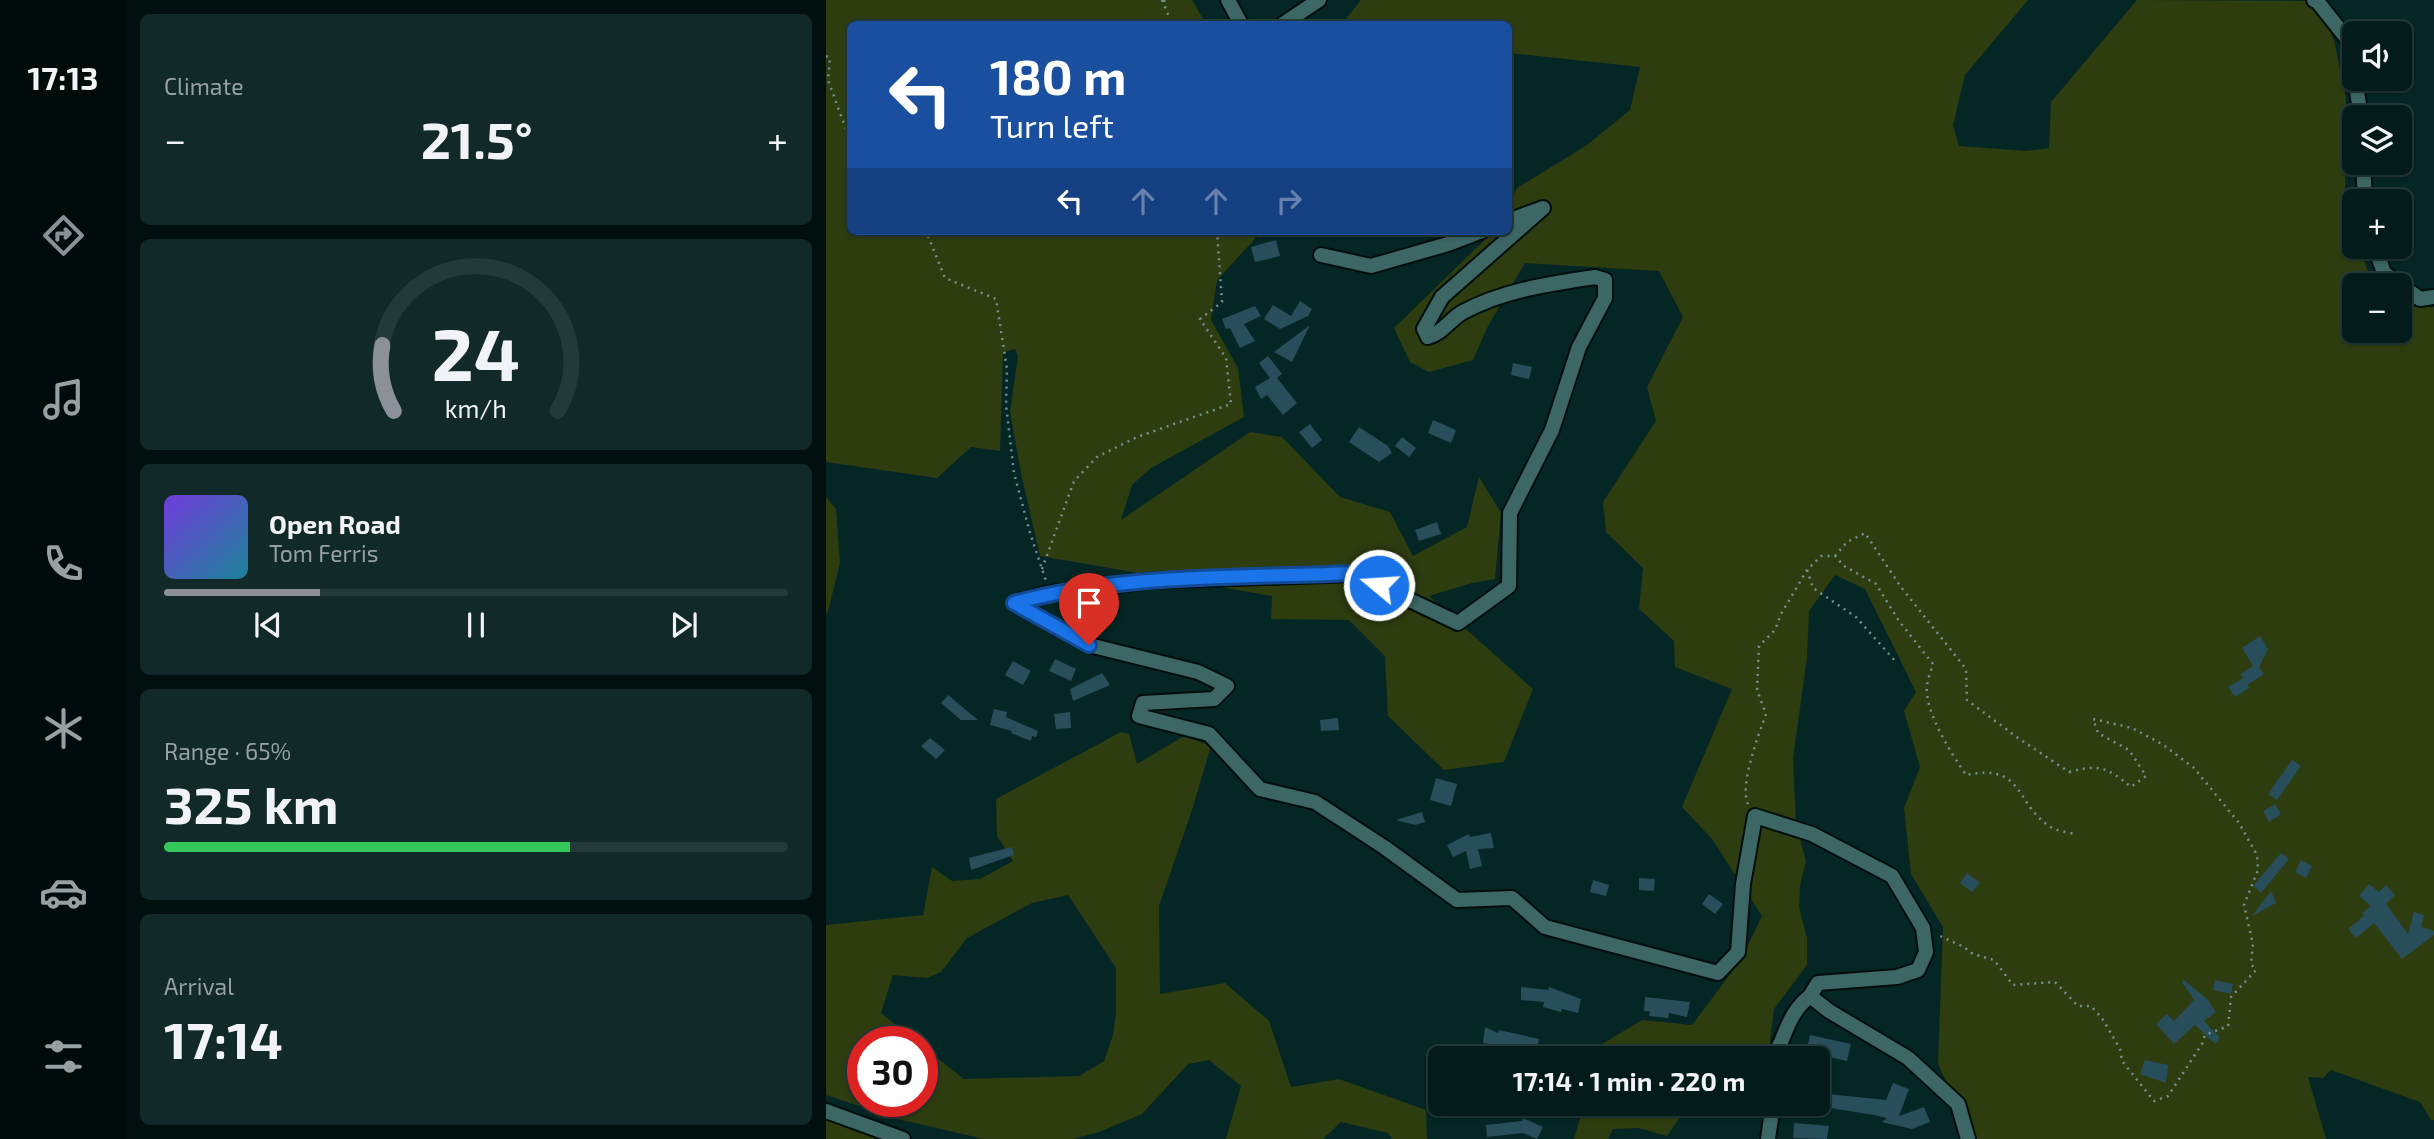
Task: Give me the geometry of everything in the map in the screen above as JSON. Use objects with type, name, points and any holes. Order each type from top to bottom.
[{"type":"street","points":[[1228,0],[1239,21]]},
{"type":"street","points":[[1288,21],[1319,0]]},
{"type":"street","points":[[2314,0],[2342,32]]},
{"type":"street","points":[[1512,220],[1543,208],[1443,297],[1424,329],[1428,337],[1437,335],[1460,313],[1521,289],[1595,277],[1605,280],[1605,298],[1578,347],[1552,430],[1510,513],[1509,586],[1458,623],[1355,573],[1148,581],[1050,594],[1014,603],[1089,645],[1198,672],[1227,686],[1214,699],[1143,703],[1139,716],[1209,734],[1260,789],[1315,802],[1384,847],[1457,900],[1512,898],[1545,927],[1718,973],[1738,952],[1743,884],[1755,816],[1812,834],[1892,876],[1923,928],[1926,952],[1918,970],[1897,977],[1818,983],[1811,996],[1798,1006],[1778,1046]]},
{"type":"street","points":[[1321,255],[1371,266],[1472,235]]},
{"type":"street","points":[[2379,259],[2384,273],[2420,299],[2434,298]]},
{"type":"street","points":[[1811,996],[1829,1011],[1908,1058],[1958,1104],[1968,1139]]},
{"type":"street","points":[[826,1111],[903,1139]]},
{"type":"street","points":[[1768,1139],[1771,1116]]},
{"type":"path","points":[[1163,0],[1169,21]]},
{"type":"path","points":[[826,56],[830,58],[828,80],[847,132]]},
{"type":"path","points":[[927,235],[945,278],[996,299],[1007,369],[1006,405],[1014,473],[1050,594]]},
{"type":"path","points":[[1042,569],[1074,481],[1097,457],[1138,437],[1231,404],[1226,358],[1200,319],[1222,302],[1217,235]]},
{"type":"path","points":[[1835,556],[1847,542],[1865,533],[1901,587],[1966,669],[1967,700],[2018,738],[2069,772],[2093,766],[2116,775],[2131,788],[2146,776],[2129,750],[2098,733],[2093,719],[2132,729],[2152,738],[2193,768],[2239,823],[2257,855],[2259,870],[2244,905],[2253,943],[2251,964],[2256,970],[2231,997],[2228,1026],[2205,1035],[2202,1044],[2168,1096],[2154,1101],[2122,1061],[2114,1038],[2091,1006],[2078,1006],[2055,982],[2014,985],[1994,960],[1973,954],[1923,928]]},
{"type":"path","points":[[1755,816],[1745,797],[1751,756],[1766,714],[1757,690],[1759,646],[1775,629],[1807,570],[1821,556],[1835,556],[1844,566],[1876,584],[1899,621],[1933,664],[1927,688],[1934,718],[1966,775],[1984,772],[2007,778],[2021,792],[2038,817],[2052,829],[2075,834]]},
{"type":"path","points":[[1807,570],[1813,588],[1856,618],[1896,662]]},
{"type":"green space","points":[[826,0],[1192,0],[1204,21],[847,21],[847,235],[1255,235],[1255,239],[1217,280],[1211,320],[1238,368],[1244,417],[1151,468],[1132,485],[1121,520],[1250,432],[1282,437],[1340,497],[1390,512],[1413,556],[1467,527],[1479,477],[1501,513],[1495,579],[1429,596],[1533,689],[1504,762],[1444,770],[1388,716],[1385,656],[1349,620],[1271,619],[1272,596],[1040,556],[1010,412],[1018,356],[1015,349],[1003,352],[1000,451],[971,447],[937,478],[826,462]]},
{"type":"green space","points":[[1361,0],[2028,0],[1965,75],[1953,125],[1959,146],[2026,151],[2049,148],[2051,102],[2137,0],[2317,1],[2334,40],[2342,91],[2344,91],[2346,99],[2346,105],[2342,105],[2342,175],[2345,175],[2345,189],[2342,189],[2342,259],[2363,259],[2369,273],[2342,273],[2342,343],[2412,343],[2412,306],[2434,307],[2434,1120],[2431,1120],[2420,1102],[2331,1070],[2323,1078],[2308,1077],[2326,1139],[1973,1139],[1938,1064],[1943,927],[1911,874],[1904,808],[1920,767],[1904,711],[1916,692],[1865,589],[1835,575],[1809,611],[1807,657],[1793,759],[1796,824],[1806,861],[1800,886],[1799,907],[1807,938],[1807,965],[1774,1009],[1769,1046],[1599,1046],[1642,1020],[1692,1025],[1740,961],[1762,916],[1712,839],[1682,807],[1732,689],[1675,667],[1674,641],[1639,609],[1643,568],[1606,532],[1603,502],[1656,421],[1647,387],[1683,317],[1659,271],[1525,263],[1488,326],[1473,360],[1429,372],[1410,362],[1394,328],[1490,235],[1512,235],[1512,199],[1517,188],[1587,145],[1630,110],[1640,67],[1512,53],[1512,21],[1344,21]]},
{"type":"green space","points":[[826,497],[836,509],[840,563],[826,613]]},
{"type":"green space","points":[[1121,732],[1129,734],[1137,764],[1184,736],[1211,746],[1159,906],[1160,994],[1225,983],[1269,1021],[1291,1087],[1339,1079],[1426,1110],[1427,1139],[1392,1139],[1388,1133],[1341,1122],[1323,1139],[1226,1139],[1241,1086],[1209,1060],[1188,1064],[1142,1114],[1099,1132],[1073,1139],[984,1139],[892,1117],[938,1117],[938,1059],[964,1079],[1079,1076],[1104,1061],[1113,1035],[1116,1013],[1116,968],[1068,895],[1032,903],[967,938],[941,972],[927,978],[893,975],[881,1013],[897,1026],[847,1026],[847,1102],[826,1095],[826,925],[923,915],[932,867],[952,881],[980,879],[1013,861],[997,836],[996,799]]},
{"type":"green space","points":[[1581,1116],[1681,1116],[1667,1136],[1638,1128],[1613,1129],[1608,1139],[1574,1139]]},
{"type":"green space","points":[[826,1119],[907,1139],[826,1139]]},
{"type":"building","points":[[1276,240],[1280,256],[1255,262],[1251,247]]},
{"type":"building","points":[[1300,301],[1312,309],[1308,316],[1280,329],[1264,319],[1273,305],[1291,316]]},
{"type":"building","points":[[1255,306],[1261,316],[1244,324],[1255,341],[1240,348],[1222,319]]},
{"type":"building","points":[[1310,325],[1292,362],[1274,352]]},
{"type":"building","points":[[1268,356],[1282,374],[1277,378],[1297,403],[1283,415],[1267,395],[1261,399],[1255,387],[1270,378],[1259,363]]},
{"type":"building","points":[[1513,363],[1532,367],[1529,379],[1511,375]]},
{"type":"building","points":[[1433,420],[1456,430],[1451,443],[1428,433]]},
{"type":"building","points":[[1310,424],[1322,440],[1312,448],[1299,432]]},
{"type":"building","points":[[1359,427],[1388,446],[1392,453],[1379,462],[1349,442]]},
{"type":"building","points":[[1402,437],[1416,448],[1409,457],[1395,446]]},
{"type":"building","points":[[1437,522],[1441,534],[1419,541],[1415,530]]},
{"type":"building","points":[[2260,636],[2268,649],[2259,667],[2264,674],[2247,685],[2249,688],[2235,697],[2228,687],[2243,678],[2240,674],[2253,666],[2242,648]]},
{"type":"building","points":[[1055,659],[1076,669],[1071,681],[1049,671]]},
{"type":"building","points":[[1013,661],[1031,671],[1023,685],[1005,675]]},
{"type":"building","points":[[1102,673],[1110,685],[1073,701],[1070,689]]},
{"type":"building","points":[[948,695],[978,720],[961,720],[941,703]]},
{"type":"building","points":[[994,709],[1007,712],[1006,717],[1038,731],[1036,737],[1032,736],[1031,741],[1011,733],[1012,731],[990,725]]},
{"type":"building","points":[[1070,712],[1071,728],[1056,729],[1054,714]]},
{"type":"building","points":[[1338,718],[1339,730],[1321,731],[1320,720]]},
{"type":"building","points":[[930,738],[945,750],[936,759],[921,746]]},
{"type":"building","points":[[2292,760],[2301,766],[2277,800],[2268,794]]},
{"type":"building","points":[[1436,778],[1457,784],[1451,806],[1430,800]]},
{"type":"building","points":[[2275,804],[2281,814],[2269,822],[2263,811]]},
{"type":"building","points":[[1422,812],[1425,822],[1415,825],[1396,820]]},
{"type":"building","points":[[1491,833],[1494,848],[1478,849],[1482,866],[1470,869],[1466,851],[1453,857],[1447,845],[1469,834],[1470,837]]},
{"type":"building","points":[[1012,847],[1014,855],[971,870],[969,858]]},
{"type":"building","points":[[2281,853],[2289,859],[2261,893],[2253,886]]},
{"type":"building","points":[[2301,860],[2312,866],[2306,878],[2295,872]]},
{"type":"building","points":[[1967,873],[1980,883],[1972,892],[1960,883]]},
{"type":"building","points":[[1639,878],[1655,879],[1654,891],[1639,890]]},
{"type":"building","points":[[1593,880],[1609,885],[1606,896],[1590,892]]},
{"type":"building","points":[[2369,884],[2379,892],[2386,885],[2395,895],[2386,904],[2408,934],[2414,912],[2424,915],[2421,927],[2434,931],[2434,935],[2402,959],[2374,923],[2356,938],[2348,929],[2364,916],[2362,913],[2371,906],[2359,896]]},
{"type":"building","points":[[2271,891],[2276,903],[2252,916]]},
{"type":"building","points":[[1709,894],[1723,904],[1715,914],[1702,904]]},
{"type":"building","points":[[2184,980],[2207,999],[2216,1012],[2204,1021],[2220,1038],[2215,1044],[2195,1025],[2174,1044],[2156,1024],[2167,1014],[2174,1021],[2194,1000],[2182,982]]},
{"type":"building","points":[[2215,980],[2233,984],[2231,994],[2213,990]]},
{"type":"building","points":[[1521,987],[1548,990],[1549,987],[1581,999],[1578,1013],[1543,1007],[1544,1002],[1521,1000]]},
{"type":"building","points":[[1645,997],[1690,1002],[1687,1017],[1669,1013],[1668,1018],[1649,1016],[1650,1011],[1644,1011]]},
{"type":"building","points":[[1485,1027],[1498,1033],[1499,1030],[1539,1039],[1538,1046],[1499,1046],[1483,1043]]},
{"type":"building","points":[[1810,1035],[1851,1044],[1847,1061],[1830,1057],[1830,1046],[1807,1046]]},
{"type":"building","points":[[2145,1060],[2168,1065],[2166,1083],[2140,1074]]},
{"type":"building","points":[[1893,1083],[1909,1089],[1899,1116],[1924,1107],[1930,1122],[1912,1129],[1882,1122],[1887,1118],[1830,1108],[1830,1094],[1886,1100]]},
{"type":"building","points":[[1523,1118],[1543,1127],[1537,1139],[1523,1133],[1487,1137],[1486,1125],[1522,1121]]},
{"type":"building","points":[[1794,1123],[1829,1126],[1827,1139],[1793,1138]]},
{"type":"route","points":[[1089,645],[1014,603],[1044,594],[1148,581],[1355,573],[1379,585]]}]
